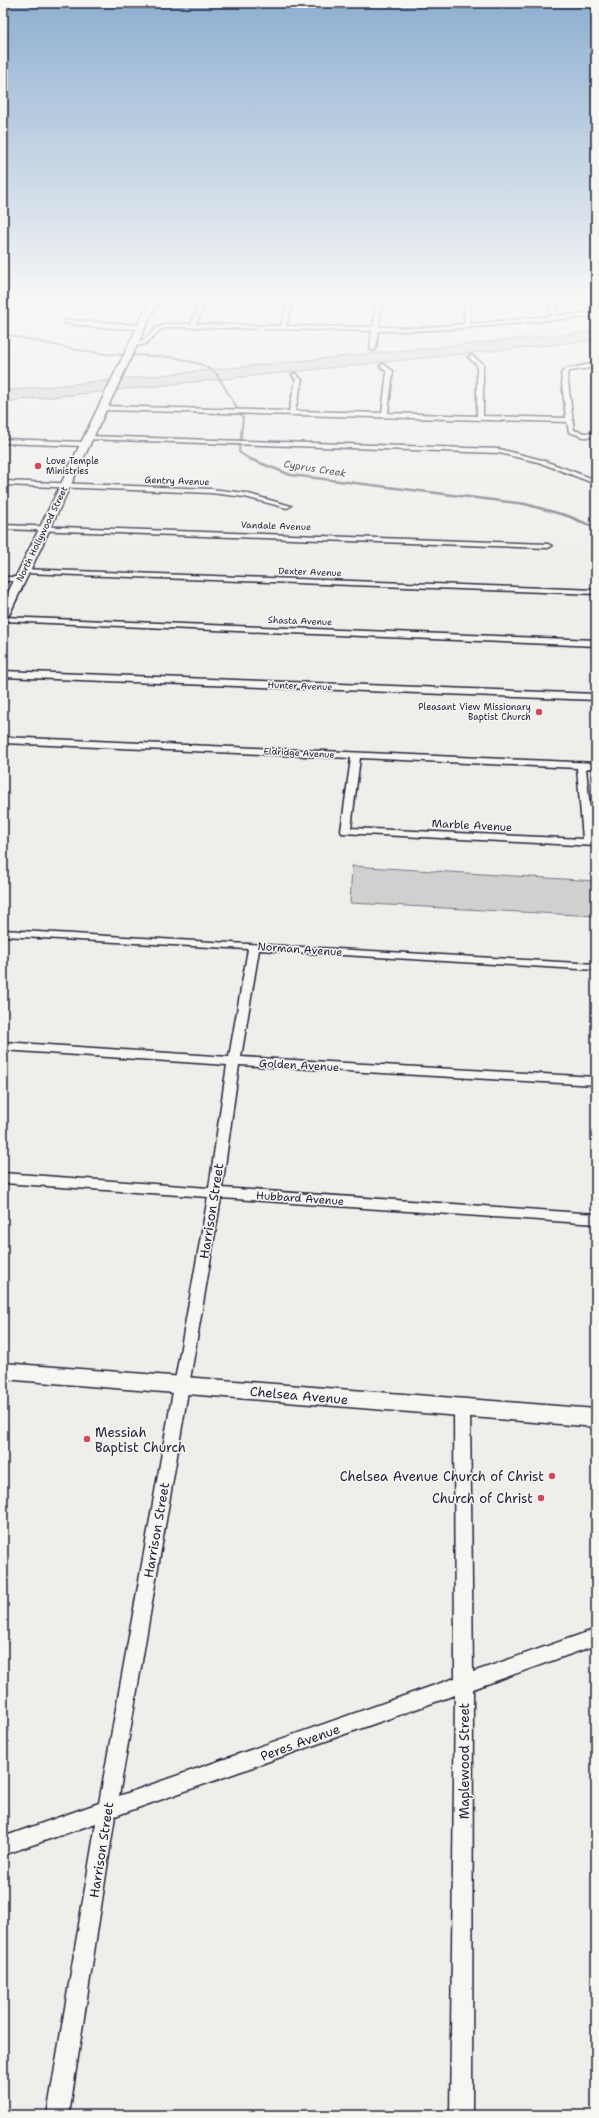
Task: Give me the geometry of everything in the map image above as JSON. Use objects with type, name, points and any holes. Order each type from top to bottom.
[{"type":"main road","name":"North Hollywood Street","points":[[3,615],[107,400]]},
{"type":"main road","name":"Chelsea Avenue","points":[[3,1371],[596,1418]]},
{"type":"street","points":[[292,412],[295,400]]},
{"type":"street","points":[[385,415],[387,400]]},
{"type":"street","points":[[480,400],[480,418]]},
{"type":"street","points":[[567,400],[571,430],[584,435],[596,435]]},
{"type":"street","points":[[103,408],[569,420]]},
{"type":"street","points":[[3,441],[222,443],[499,451],[540,461],[596,482]]},
{"type":"street","name":"Gentry Avenue","points":[[3,483],[211,491],[245,495],[287,506]]},
{"type":"street","name":"Vandale Avenue","points":[[3,527],[548,546]]},
{"type":"street","name":"Dexter Avenue","points":[[3,579],[22,575],[596,592]]},
{"type":"street","name":"Shasta Avenue","points":[[3,619],[596,643]]},
{"type":"street","name":"Hunter Avenue","points":[[3,674],[596,697]]},
{"type":"street","name":"Eldridge Avenue","points":[[3,740],[596,766]]},
{"type":"street","name":"Marble Avenue","points":[[356,756],[346,831],[592,843]]},
{"type":"street","points":[[581,765],[592,843]]},
{"type":"street","name":"Norman Avenue","points":[[3,933],[254,946],[596,967]]},
{"type":"street","name":"Harrison Street","points":[[58,2115],[107,1810],[215,1192],[234,1061],[254,946]]},
{"type":"street","name":"Golden Avenue","points":[[3,1046],[234,1061],[596,1081]]},
{"type":"street","name":"Hubbard Avenue","points":[[3,1178],[596,1219]]},
{"type":"street","name":"Maplewood Street","points":[[461,2115],[464,1683],[462,1408]]},
{"type":"street","name":"Peres Avenue","points":[[3,1846],[596,1637]]},
{"type":"shaded area","points":[[3,400],[24,400],[3,402]]},
{"type":"shaded area","points":[[352,866],[596,881],[596,916],[350,903]]},
{"type":"waterway","name":"Cyprus Creek","points":[[232,400],[243,418],[239,452],[251,460]]},
{"type":"waterway","name":"Cyprus Creek","points":[[250,459],[291,475],[525,504],[568,516],[596,528]]},
{"type":"place","name":"Love Temple Ministries","points":[[38,466]]},
{"type":"place","name":"Pleasant View Missionary Baptist Church","points":[[539,712]]},
{"type":"place","name":"Messiah Baptist Church","points":[[87,1439]]},
{"type":"place","name":"Chelsea Avenue Church of Christ","points":[[552,1476]]},
{"type":"place","name":"Church of Christ","points":[[541,1498]]}]
